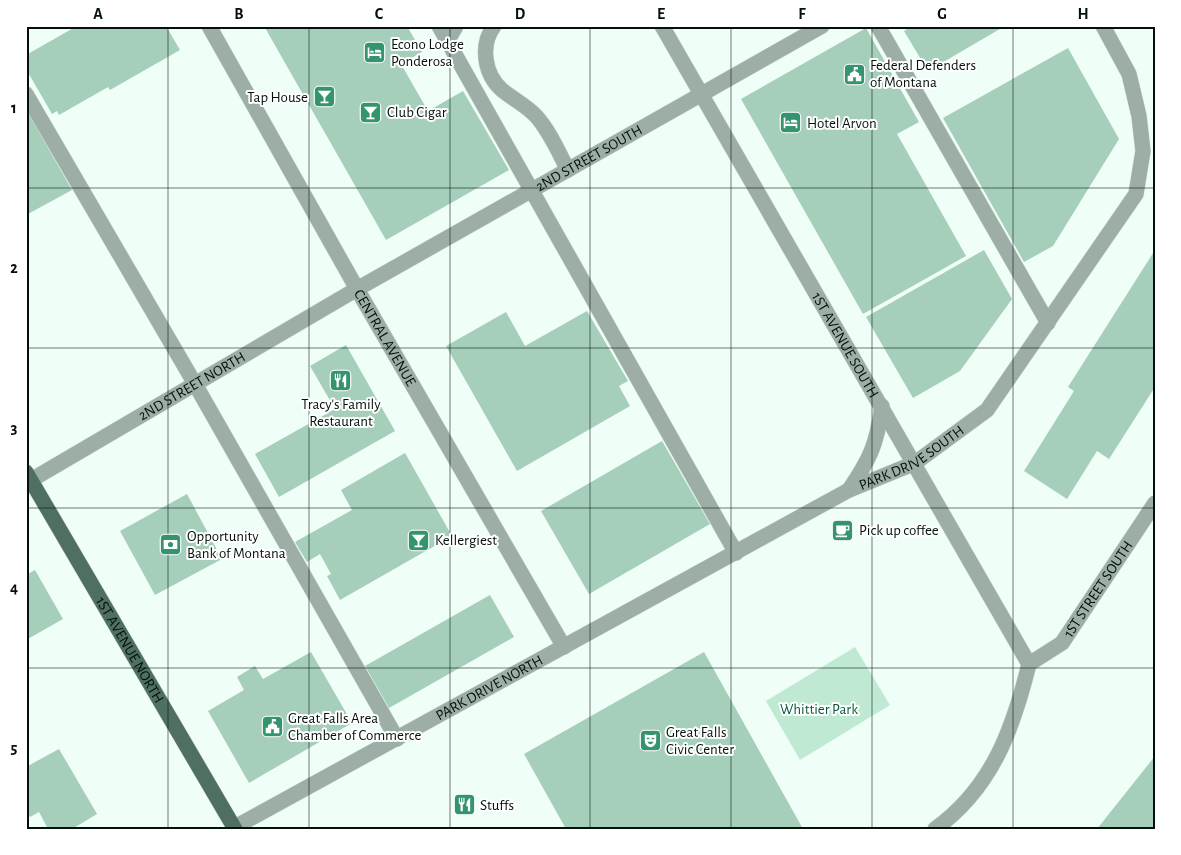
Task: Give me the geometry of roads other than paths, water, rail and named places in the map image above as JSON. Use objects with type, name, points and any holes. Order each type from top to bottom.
[{"type":"main road","name":"1ST AVENUE NORTH","points":[[28,478],[234,828]]},
{"type":"street","name":"CENTRAL AVENUE","points":[[209,26],[357,290],[564,647]]},
{"type":"street","points":[[438,26],[736,552]]},
{"type":"street","points":[[447,42],[456,26]]},
{"type":"street","points":[[494,26],[485,46],[486,59],[493,78],[500,88],[536,116],[568,170]]},
{"type":"street","name":"1ST AVENUE SOUTH","points":[[662,26],[1029,664]]},
{"type":"street","name":"2ND STREET SOUTH","points":[[357,290],[822,26]]},
{"type":"street","points":[[878,26],[1048,323]]},
{"type":"street","name":"PARK DRIVE SOUTH","points":[[564,647],[849,490],[915,463],[988,410],[1136,194],[1143,151],[1140,116],[1128,74],[1103,26]]},
{"type":"street","points":[[26,94],[195,384],[397,739]]},
{"type":"street","name":"2ND STREET NORTH","points":[[28,478],[357,290]]},
{"type":"street","points":[[849,490],[874,449],[882,406]]},
{"type":"street","name":"1ST STREET SOUTH","points":[[1029,664],[1062,643],[1155,503]]},
{"type":"street","name":"PARK DRIVE NORTH","points":[[234,828],[564,647]]},
{"type":"street","points":[[935,829],[949,819],[974,794],[1002,748],[1022,694],[1029,664]]},
{"type":"place","name":"Econo Lodge Ponderosa","points":[[375,53]]},
{"type":"place","name":"Federal Defenders of Montana","points":[[854,74]]},
{"type":"place","name":"Tap House","points":[[324,97]]},
{"type":"place","name":"Club Cigar","points":[[371,112]]},
{"type":"place","name":"Hotel Arvon","points":[[791,123]]},
{"type":"place","name":"Tracy's Family Restaurant","points":[[341,381]]},
{"type":"place","name":"Pick up coffee","points":[[843,530]]},
{"type":"place","name":"Kellergiest","points":[[419,540]]},
{"type":"place","name":"Opportunity Bank of Montana","points":[[171,545]]},
{"type":"place","name":"Great Falls Area Chamber of Commerce","points":[[272,727]]},
{"type":"place","name":"Great Falls Civic Center","points":[[650,741]]},
{"type":"place","name":"Stuffs","points":[[464,805]]},
{"type":"park label","name":"Whittier Park","points":[[819,709]]}]
